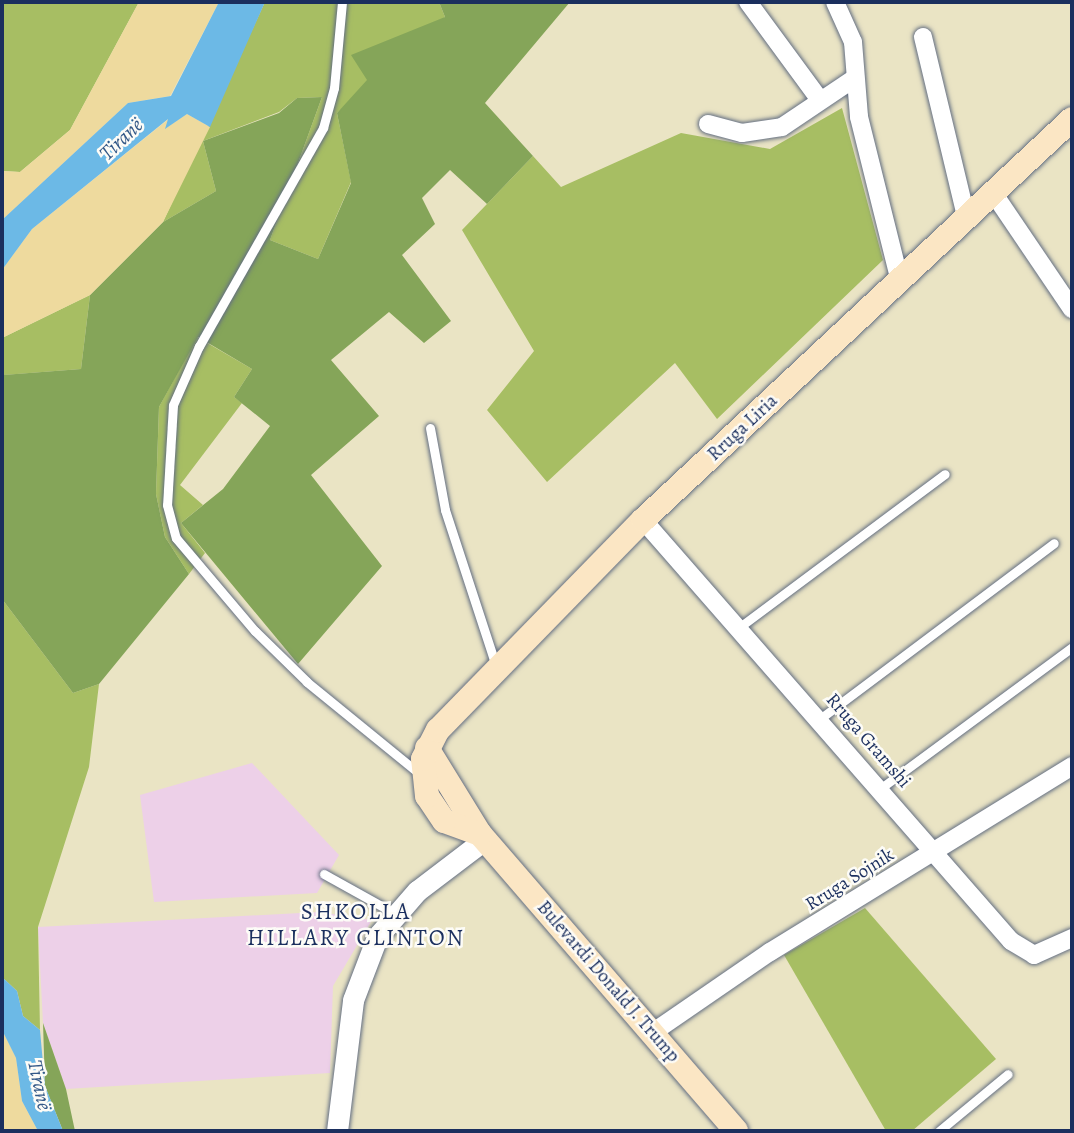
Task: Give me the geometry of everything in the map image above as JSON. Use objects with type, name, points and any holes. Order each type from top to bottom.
[{"type":"main road","name":"Rruga Liria","points":[[426,748],[497,668],[643,520],[1072,119]]},
{"type":"main road","points":[[426,748],[422,775],[434,812],[451,826],[482,837]]},
{"type":"main road","name":"Bulevardi Donald J. Trump","points":[[426,748],[482,837],[736,1131]]},
{"type":"street","points":[[748,2],[820,100]]},
{"type":"street","points":[[835,2],[853,42],[855,78],[900,282]]},
{"type":"street","points":[[923,37],[967,220]]},
{"type":"street","points":[[708,124],[766,131],[855,78]]},
{"type":"street","points":[[994,194],[1072,309]]},
{"type":"street","name":"Rruga Gramshi","points":[[643,520],[741,626],[1024,951],[1045,953],[1072,938]]},
{"type":"street","name":"Rruga Sojnik","points":[[652,1033],[770,951],[1072,766]]},
{"type":"street","points":[[337,1131],[353,1000],[394,913],[482,837]]},
{"type":"lane","points":[[342,2],[334,89],[323,128],[199,346],[173,405],[167,505],[176,538],[256,631],[327,700],[422,775]]},
{"type":"lane","points":[[430,428],[444,510],[497,668]]},
{"type":"lane","points":[[741,626],[945,474]]},
{"type":"lane","points":[[821,718],[1054,543]]},
{"type":"lane","points":[[881,788],[1072,647]]},
{"type":"lane","points":[[324,874],[394,913]]},
{"type":"lane","points":[[939,1131],[1008,1074]]},
{"type":"shaded area","points":[[252,763],[339,855],[317,893],[154,902],[140,795]]},
{"type":"shaded area","points":[[319,912],[372,920],[333,986],[330,1073],[66,1089],[43,1023],[38,927]]},
{"type":"green space","points":[[2,2],[139,2],[70,130],[20,172],[2,171]]},
{"type":"green space","points":[[265,2],[439,2],[445,17],[337,113],[351,182],[318,259],[270,240],[322,97],[297,98],[279,112],[203,141],[216,191],[163,222]]},
{"type":"green space","points":[[439,2],[570,2],[485,103],[533,156],[487,204],[450,170],[422,198],[435,224],[402,255],[451,321],[424,343],[389,312],[331,360],[379,416],[311,475],[382,566],[298,664],[181,523],[223,489],[270,426],[234,397],[252,369],[198,337],[159,407],[156,494],[165,537],[189,574],[99,684],[73,693],[2,599],[3,375],[81,369],[90,295],[163,222],[216,191],[203,141],[279,113],[297,98],[322,97],[270,240],[318,259],[351,183],[337,113],[367,80],[351,55],[445,17]]},
{"type":"green space","points":[[842,108],[883,260],[717,419],[675,363],[547,482],[487,410],[534,351],[462,230],[533,156],[561,187],[681,133],[770,149]]},
{"type":"green space","points":[[90,295],[81,369],[4,375],[2,382],[2,338]]},
{"type":"green space","points":[[197,337],[252,369],[234,397],[242,403],[180,485],[203,505],[181,523],[205,553],[189,574],[165,537],[156,494],[159,407]]},
{"type":"green space","points":[[2,599],[73,693],[99,684],[89,767],[38,927],[40,1030],[23,1016],[17,991],[2,977]]},
{"type":"green space","points":[[865,908],[996,1059],[912,1131],[886,1131],[784,955]]},
{"type":"green space","points":[[43,1023],[66,1089],[75,1131],[63,1131],[45,1086]]},
{"type":"sand","points":[[139,2],[219,2],[170,96],[128,103],[2,220],[2,171],[20,172],[70,130]]},
{"type":"sand","points":[[187,114],[210,127],[163,222],[90,295],[2,338],[2,270],[32,229],[170,118],[166,128]]},
{"type":"sand","points":[[2,1030],[16,1058],[22,1101],[38,1131],[2,1131]]},
{"type":"water","name":"Tiranë","points":[[219,2],[265,2],[210,127],[187,114],[165,129],[168,119],[32,229],[2,270],[2,220],[128,103],[171,96]]},
{"type":"water","name":"Tiranë","points":[[2,977],[17,991],[23,1016],[40,1030],[45,1086],[63,1131],[38,1131],[22,1101],[16,1058],[2,1030]]},
{"type":"district","name":"SHKOLLA HILLARY CLINTON","points":[[356,925]]}]
